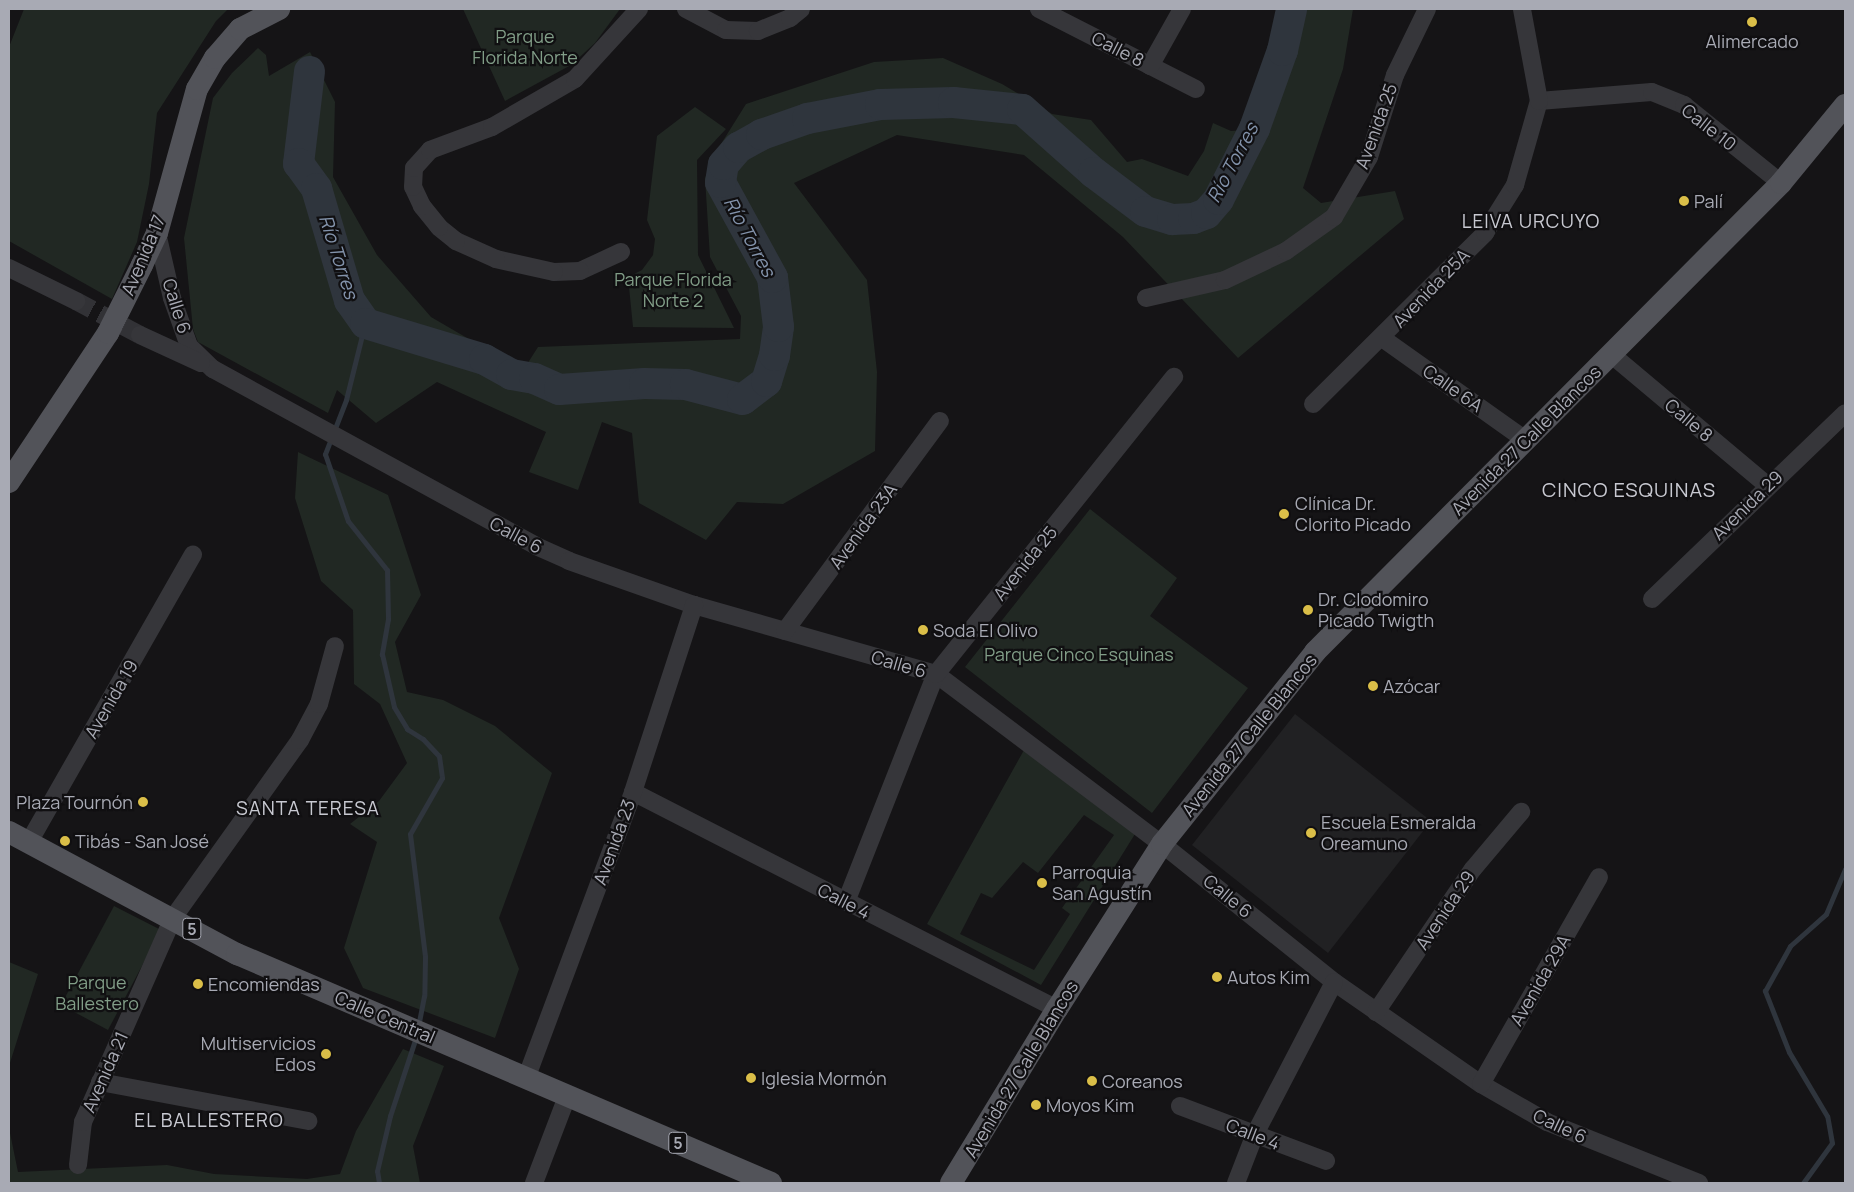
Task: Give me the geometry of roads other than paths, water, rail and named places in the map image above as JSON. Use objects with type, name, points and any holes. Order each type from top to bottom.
[{"type":"main road","name":"Avenida 17","points":[[9,482],[108,333],[157,233],[197,89],[215,58],[240,29],[279,9]]},
{"type":"main road","name":"Avenida 27 Calle Blancos","points":[[951,1183],[1057,1008],[1162,844],[1315,652],[1524,439],[1612,356],[1781,183],[1842,117]]},
{"type":"main road","name":"Calle Central","points":[[9,832],[173,918],[237,954],[528,1076],[606,1112],[771,1183]]},
{"type":"main road","points":[[606,1112],[738,1183]]},
{"type":"street","points":[[621,252],[580,271],[572,272],[554,272],[490,256],[456,241],[439,227],[422,206],[413,187],[414,168],[430,150],[492,126],[575,79],[640,9]]},
{"type":"street","points":[[686,9],[726,30],[758,31],[790,18],[801,9]]},
{"type":"street","name":"Calle 8","points":[[1039,9],[1196,90]]},
{"type":"street","points":[[1150,66],[1182,9]]},
{"type":"street","name":"Avenida 25","points":[[1146,298],[1225,280],[1286,251],[1334,217],[1369,157],[1395,75],[1427,9]]},
{"type":"street","name":"Avenida 25A","points":[[1313,404],[1382,338],[1485,233],[1515,186],[1539,101],[1522,9]]},
{"type":"street","name":"Calle 10","points":[[1539,101],[1652,92],[1684,104],[1781,183]]},
{"type":"street","name":"Calle 6","points":[[157,233],[172,298],[189,346],[213,368],[536,546],[694,605],[936,674],[1162,844],[1334,982],[1481,1084],[1547,1122],[1661,1170],[1699,1183]]},
{"type":"street","points":[[9,268],[76,301]]},
{"type":"street","points":[[140,335],[213,368]]},
{"type":"street","name":"Calle 6A","points":[[1382,338],[1524,439]]},
{"type":"street","name":"Calle 8","points":[[1612,356],[1767,485]]},
{"type":"street","name":"Avenida 25","points":[[846,902],[936,674],[1174,377]]},
{"type":"street","name":"Avenida 29","points":[[1652,599],[1767,485],[1845,413]]},
{"type":"street","name":"Avenida 23A","points":[[785,631],[940,421]]},
{"type":"street","name":"Avenida 19","points":[[29,842],[194,555]]},
{"type":"street","name":"Avenida 23","points":[[528,1076],[633,792],[694,605]]},
{"type":"street","name":"Avenida 21","points":[[78,1165],[83,1122],[173,918],[300,740],[319,704],[334,646]]},
{"type":"street","name":"Calle 4","points":[[633,792],[1057,1008]]},
{"type":"street","name":"Avenida 29","points":[[1376,1012],[1473,869],[1521,812]]},
{"type":"street","name":"Avenida 29A","points":[[1481,1084],[1599,877]]},
{"type":"street","points":[[1236,1183],[1255,1134],[1334,982]]},
{"type":"street","points":[[100,1082],[308,1120]]},
{"type":"street","points":[[534,1183],[568,1094]]},
{"type":"street","name":"Calle 4","points":[[1180,1106],[1326,1161]]},
{"type":"street","points":[[1648,1183],[1661,1170]]},
{"type":"waterway","name":"Río Torres","points":[[309,71],[298,163],[316,188],[349,300],[365,323],[484,359],[511,374],[534,378],[559,389],[644,383],[685,384],[742,399],[766,381],[774,355],[778,326],[772,277],[720,182],[723,164],[738,147],[761,134],[807,118],[880,104],[953,102],[1022,109],[1093,172],[1145,211],[1172,219],[1193,218],[1206,213],[1218,199],[1254,128],[1282,50],[1291,9]]},
{"type":"waterway","points":[[365,323],[346,400],[325,454],[348,521],[387,570],[388,619],[382,654],[394,707],[407,729],[423,739],[439,756],[442,778],[410,834],[425,957],[424,996],[418,1026]]},
{"type":"waterway","points":[[1803,1183],[1832,1143],[1827,1116],[1789,1052],[1765,991],[1790,946],[1826,914],[1845,869]]},
{"type":"waterway","points":[[379,1183],[377,1171],[390,1116],[416,1037]]},
{"type":"tunnel","points":[[76,301],[140,335]]},
{"type":"place","name":"Alimercado","points":[[1752,22]]},
{"type":"place","name":"Palí","points":[[1684,201]]},
{"type":"place","name":"Clínica Dr. Clorito Picado","points":[[1284,514]]},
{"type":"place","name":"Dr. Clodomiro Picado Twigth","points":[[1308,610]]},
{"type":"place","name":"Soda El Olivo","points":[[923,630]]},
{"type":"place","name":"Azócar","points":[[1373,686]]},
{"type":"place","name":"Plaza Tournón","points":[[143,802]]},
{"type":"place","name":"Escuela Esmeralda Oreamuno","points":[[1311,833]]},
{"type":"place","name":"Tibás - San José","points":[[65,841]]},
{"type":"place","name":"Parroquia San Agustín","points":[[1042,883]]},
{"type":"place","name":"Autos Kim","points":[[1217,977]]},
{"type":"place","name":"Encomiendas","points":[[198,984]]},
{"type":"place","name":"Multiservicios Edos","points":[[326,1054]]},
{"type":"place","name":"Iglesia Mormón","points":[[751,1078]]},
{"type":"place","name":"Coreanos","points":[[1092,1081]]},
{"type":"place","name":"Moyos Kim","points":[[1036,1105]]},
{"type":"district","name":"LEIVA URCUYO","points":[[1531,222]]},
{"type":"district","name":"CINCO ESQUINAS","points":[[1629,489]]},
{"type":"district","name":"SANTA TERESA","points":[[308,809]]},
{"type":"district","name":"EL BALLESTERO","points":[[209,1121]]},
{"type":"park label","name":"Parque Florida Norte","points":[[525,47]]},
{"type":"park label","name":"Parque Florida Norte 2","points":[[673,290]]},
{"type":"park label","name":"Parque Cinco Esquinas","points":[[1079,654]]},
{"type":"park label","name":"Parque Ballestero","points":[[97,993]]}]
